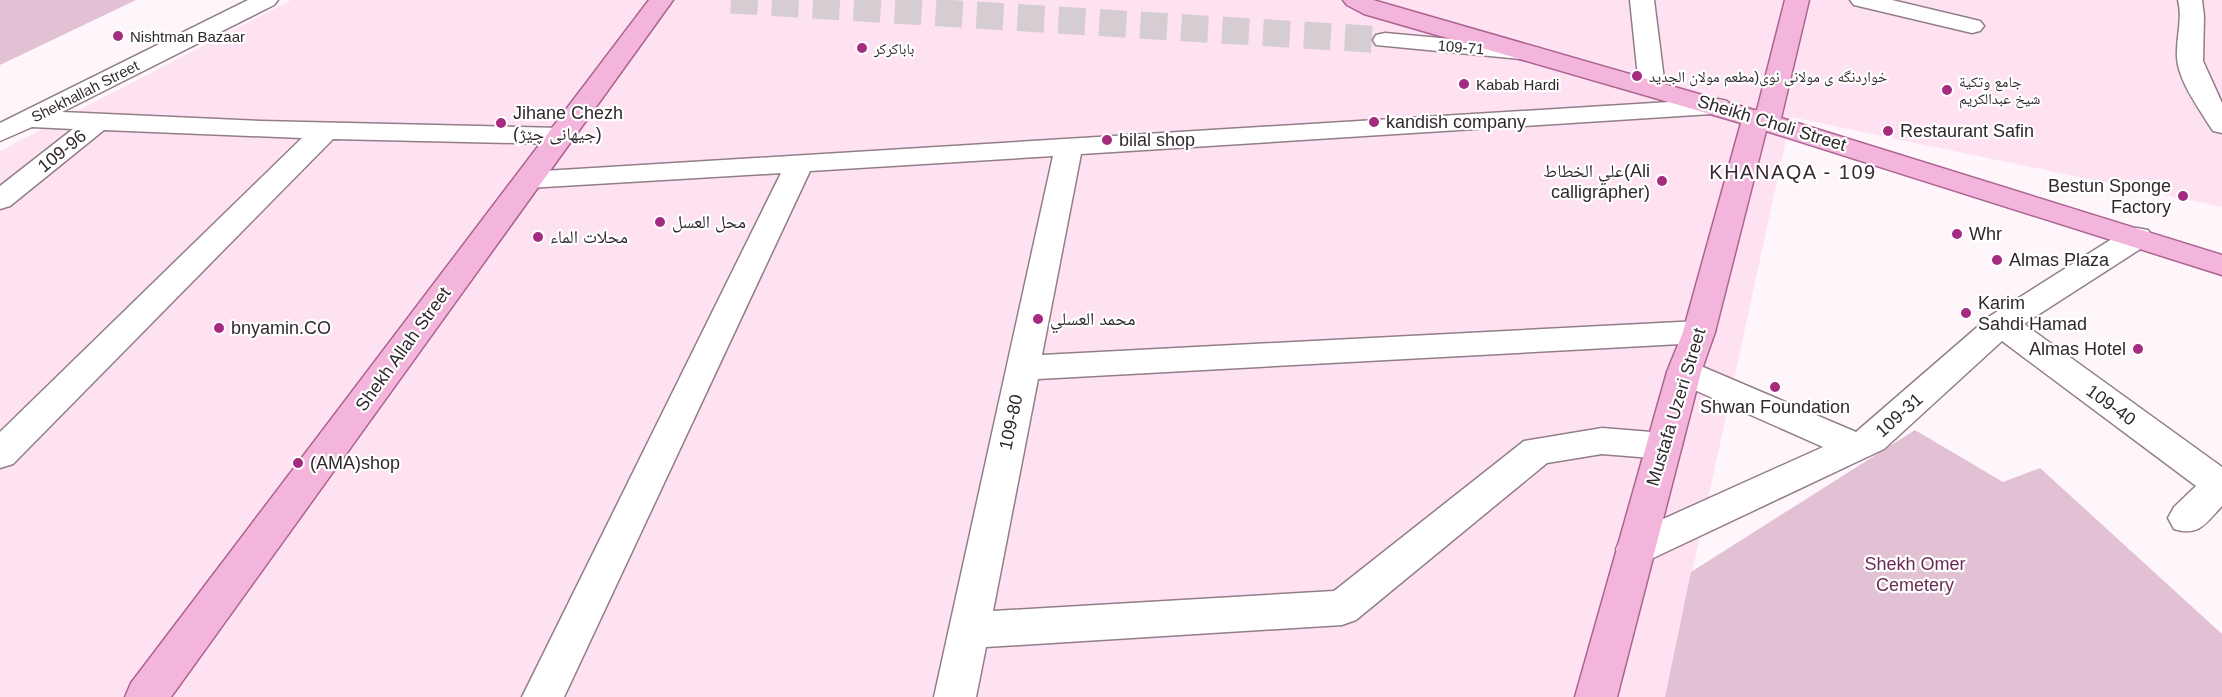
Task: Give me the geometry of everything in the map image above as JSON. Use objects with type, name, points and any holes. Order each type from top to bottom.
[{"type":"main road","name":"Shekh Allah Street","points":[[146,697],[661,0]]},
{"type":"main road","name":"Sheikh Choli Street","points":[[1355,0],[1372,9],[1761,119],[2222,265]]},
{"type":"main road","name":"Mustafa Uzeri Street","points":[[1596,697],[1684,372],[1699,332],[1797,0]]},
{"type":"street","name":"Shekhallah Street","points":[[0,133],[266,0]]},
{"type":"street","points":[[1642,0],[1652,87]]},
{"type":"street","points":[[1862,0],[1972,26]]},
{"type":"street","points":[[2190,0],[2193,27],[2190,61],[2208,103],[2222,125]]},
{"type":"street","name":"109-71","points":[[1385,40],[1536,54]]},
{"type":"street","points":[[528,180],[1718,107]]},
{"type":"street","name":"109-96","points":[[28,119],[98,123]]},
{"type":"street","name":"109-96","points":[[0,200],[98,123]]},
{"type":"street","points":[[98,123],[561,136]]},
{"type":"street","points":[[0,454],[326,131]]},
{"type":"street","name":"109-80","points":[[955,697],[1069,147]]},
{"type":"street","points":[[543,697],[800,163]]},
{"type":"street","name":"109-31","points":[[1635,549],[1871,440],[2001,324],[2137,237]]},
{"type":"street","name":"109-40","points":[[2001,324],[2221,485]]},
{"type":"street","points":[[1022,368],[1699,332]]},
{"type":"street","points":[[1684,372],[1857,447]]},
{"type":"street","points":[[969,630],[1342,608],[1537,451],[1602,441],[1664,446]]},
{"type":"street","points":[[2187,518],[2221,485]]},
{"type":"shaded area","points":[[291,0],[2222,0],[2222,207],[1791,117],[1665,697],[0,697],[0,151]]},
{"type":"green space","points":[[0,0],[136,0],[0,65]]},
{"type":"green space","name":"Shekh Omer Cemetery","points":[[1915,430],[2003,482],[2040,468],[2222,634],[2222,697],[1665,697],[1691,572]]},
{"type":"tunnel","points":[[731,0],[1385,40]]},
{"type":"place","name":"Nishtman Bazaar","points":[[118,36]]},
{"type":"place","name":"باباكركر","points":[[862,48]]},
{"type":"place","name":"خواردنگه ی مولانی نوی(مطعم مولان الجديد","points":[[1637,76]]},
{"type":"place","name":"Kabab Hardi","points":[[1464,84]]},
{"type":"place","name":"جامع وتكية شيخ عبدالكريم","points":[[1947,90]]},
{"type":"place","name":"kandish company","points":[[1374,122]]},
{"type":"place","name":"Jihane Chezh (جیهانی چێژ)","points":[[501,123]]},
{"type":"place","name":"Restaurant Safin","points":[[1888,131]]},
{"type":"place","name":"bilal shop","points":[[1107,140]]},
{"type":"place","name":"علي الخطاط(Ali calligrapher)","points":[[1662,181]]},
{"type":"place","name":"Bestun Sponge Factory","points":[[2183,196]]},
{"type":"place","name":"محل العسل","points":[[660,222]]},
{"type":"place","name":"Whr","points":[[1957,234]]},
{"type":"place","name":"محلات الماء","points":[[538,237]]},
{"type":"place","name":"Almas Plaza","points":[[1997,260]]},
{"type":"place","name":"Karim Sahdi Hamad","points":[[1966,313]]},
{"type":"place","name":"محمد العسلي","points":[[1038,319]]},
{"type":"place","name":"bnyamin.CO","points":[[219,328]]},
{"type":"place","name":"Almas Hotel","points":[[2138,349]]},
{"type":"place","name":"Shwan Foundation","points":[[1775,387]]},
{"type":"place","name":"(AMA)shop","points":[[298,463]]},
{"type":"district","name":"KHANAQA - 109","points":[[1793,172]]}]
